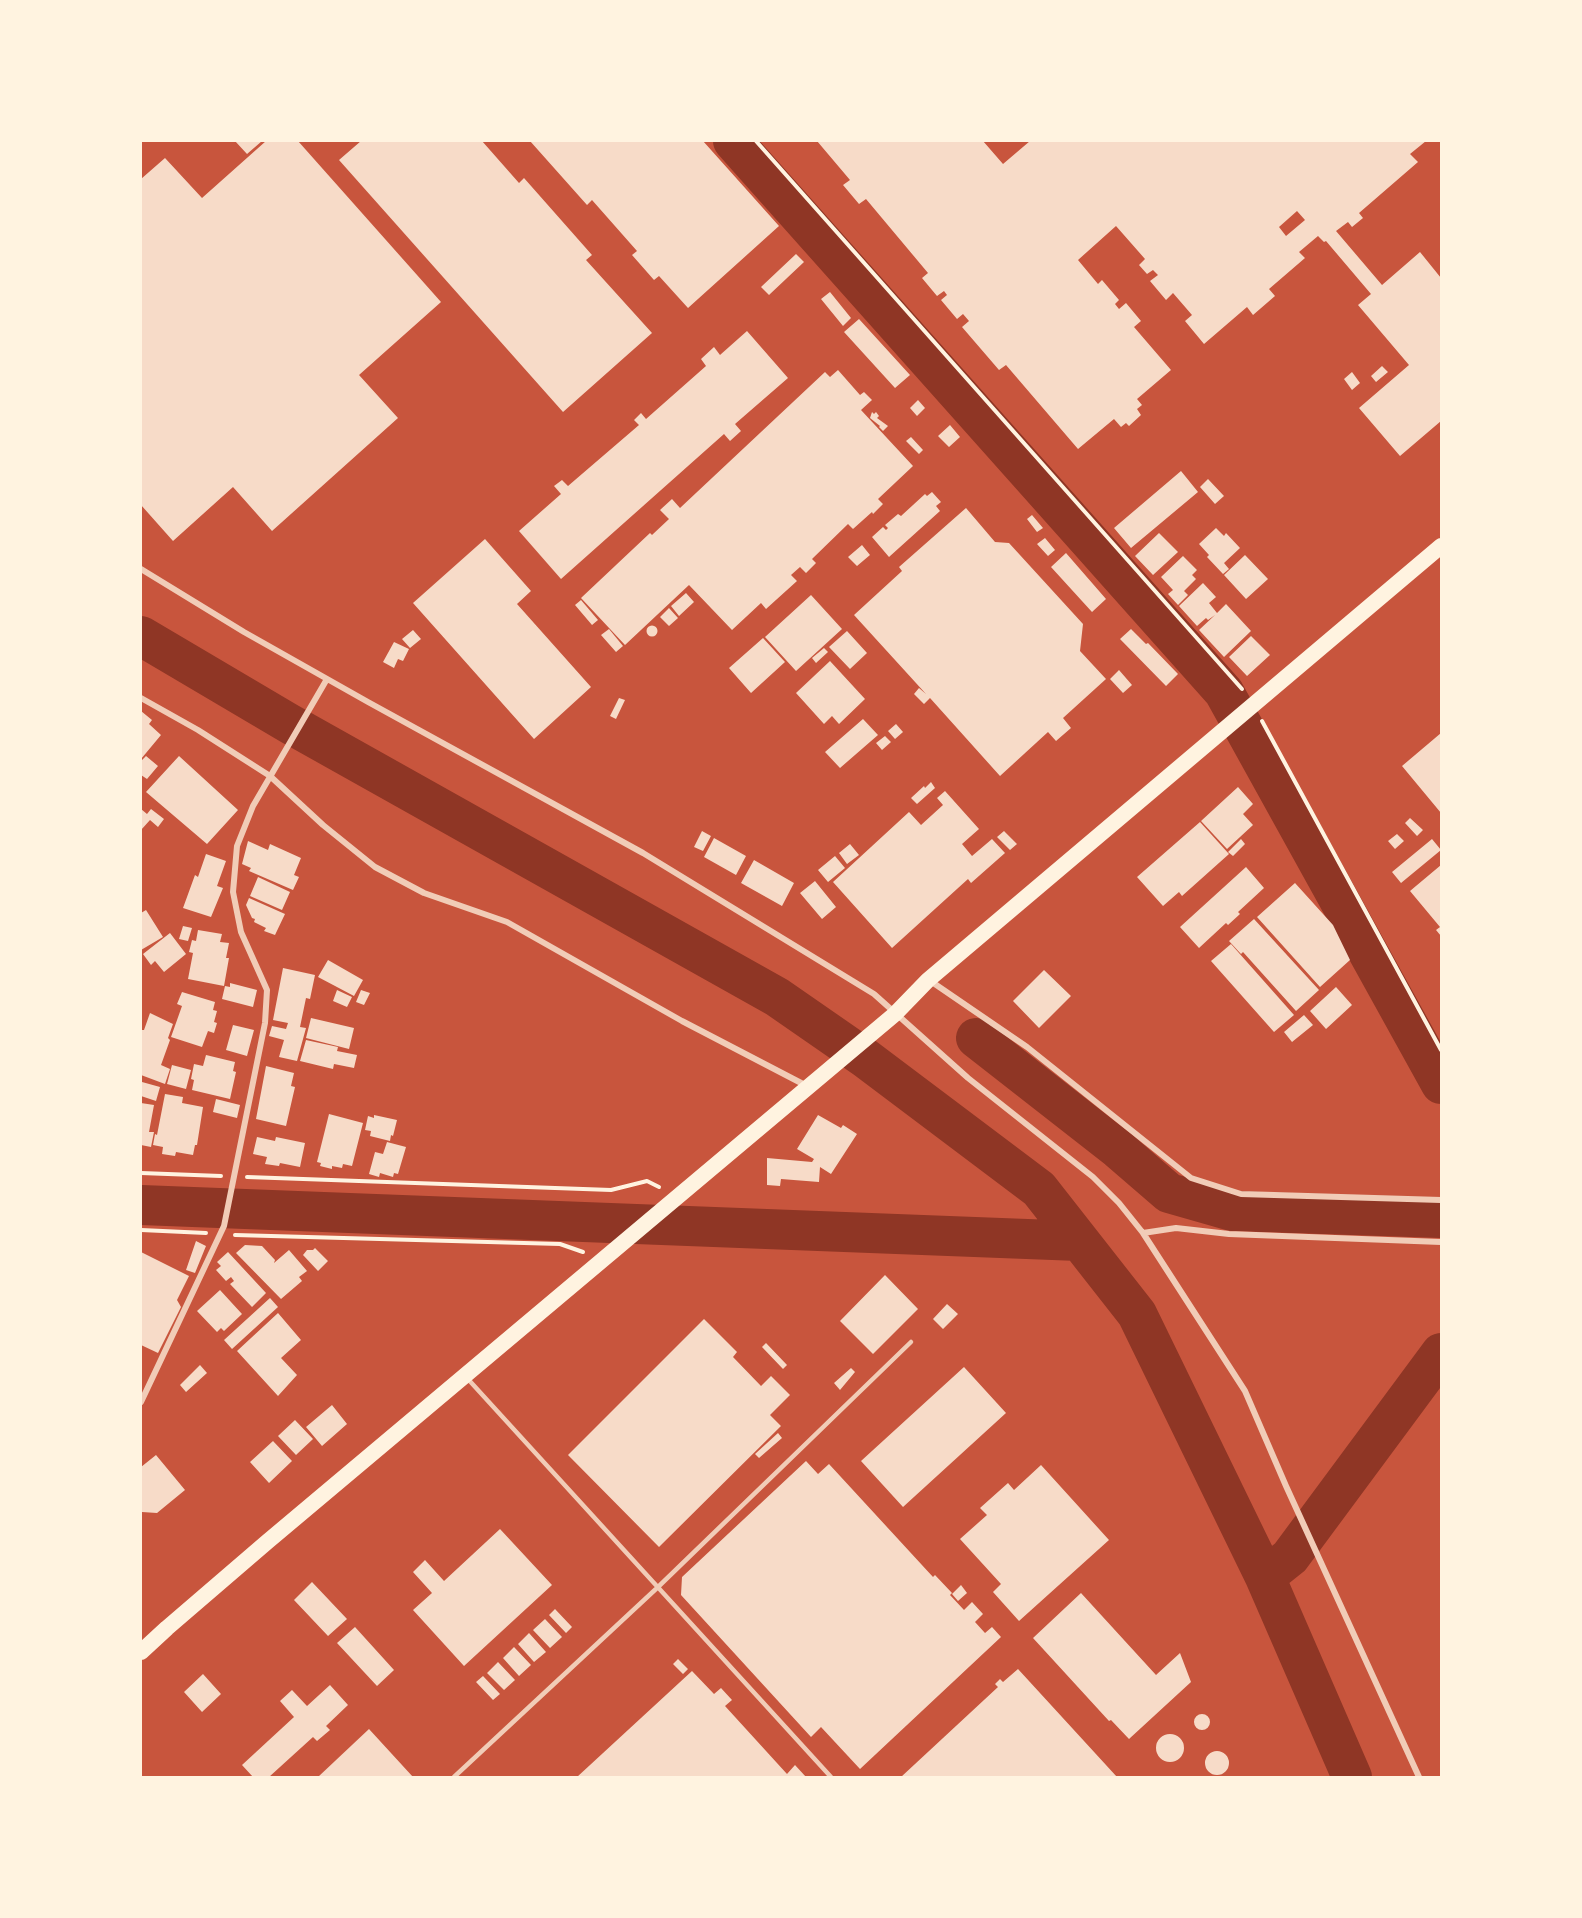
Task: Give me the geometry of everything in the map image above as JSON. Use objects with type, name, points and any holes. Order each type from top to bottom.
[{"type":"highway","points":[[141,1652],[267,1542],[895,1014],[928,980],[1441,546]]},
{"type":"street","points":[[141,569],[327,679],[643,853],[874,994],[968,1078],[1093,1177],[1119,1203],[1143,1233],[1245,1391],[1419,1777]]},
{"type":"street","points":[[141,1402],[224,1226],[265,1023],[267,990],[241,932],[233,892],[237,846],[253,806],[327,679]]},
{"type":"street","points":[[141,698],[198,730],[270,776],[323,825],[375,867],[424,893],[507,922],[682,1021],[809,1087]]},
{"type":"street","points":[[928,980],[1027,1047],[1191,1178],[1241,1194],[1441,1200]]},
{"type":"street","points":[[1143,1233],[1176,1228],[1229,1234],[1441,1242]]},
{"type":"lane","points":[[454,1777],[657,1588],[910,1342]]},
{"type":"lane","points":[[466,1376],[831,1777]]},
{"type":"path","points":[[756,141],[1234,679],[1253,705],[1441,1050]]},
{"type":"path","points":[[141,1173],[233,1180],[611,1190],[647,1181],[679,1196]]},
{"type":"path","points":[[141,1230],[560,1244],[604,1259]]},
{"type":"building","points":[[235,141],[262,141],[247,154]]},
{"type":"building","points":[[266,141],[298,141],[441,302],[359,375],[398,418],[272,531],[233,487],[173,541],[141,505],[141,179],[165,158],[202,198]]},
{"type":"building","points":[[361,141],[482,141],[519,183],[524,178],[592,255],[586,260],[652,333],[563,412],[339,160]]},
{"type":"building","points":[[530,141],[703,141],[779,226],[688,308],[659,276],[654,280],[632,255],[637,251],[592,200],[587,205]]},
{"type":"building","points":[[817,141],[983,141],[1003,164],[1030,141],[1426,141],[1410,154],[1418,162],[1359,213],[1363,218],[1352,227],[1348,222],[1336,231],[1382,285],[1420,252],[1441,278],[1441,421],[1400,456],[1359,408],[1409,365],[1358,305],[1371,294],[1326,241],[1324,242],[1318,236],[1299,252],[1305,258],[1269,289],[1275,296],[1253,315],[1247,307],[1204,344],[1185,321],[1192,315],[1173,293],[1166,300],[1150,281],[1158,275],[1153,270],[1147,274],[1139,265],[1145,259],[1116,226],[1078,260],[1098,284],[1102,280],[1119,300],[1115,304],[1119,309],[1126,303],[1141,321],[1134,327],[1171,370],[1137,399],[1142,405],[1137,409],[1141,415],[1129,426],[1126,423],[1121,427],[1114,419],[1078,449],[1006,365],[999,370],[962,327],[969,321],[963,314],[957,319],[941,300],[947,295],[944,291],[937,296],[922,278],[928,273],[866,199],[859,204],[843,185],[850,180]],"holes":[[[1297,211],[1305,220],[1286,236],[1279,227]]]},
{"type":"building","points":[[796,254],[804,262],[769,295],[761,287]]},
{"type":"building","points":[[830,292],[851,318],[843,326],[821,299]]},
{"type":"building","points":[[859,319],[910,375],[895,388],[844,332]]},
{"type":"building","points":[[747,331],[788,378],[735,424],[741,431],[730,441],[724,434],[561,579],[519,531],[561,494],[554,486],[562,480],[568,486],[639,425],[634,420],[641,413],[646,419],[706,366],[701,359],[714,347],[720,355]]},
{"type":"building","points":[[1382,366],[1388,372],[1376,382],[1371,376]]},
{"type":"building","points":[[838,370],[860,395],[864,392],[872,400],[861,410],[913,466],[878,499],[883,504],[873,514],[872,512],[853,529],[848,524],[812,559],[816,563],[806,573],[800,567],[791,575],[797,581],[766,609],[761,603],[732,630],[689,585],[625,645],[581,598],[650,533],[652,535],[669,519],[660,510],[672,499],[680,508],[825,372],[830,377]]},
{"type":"building","points":[[1352,372],[1360,383],[1352,390],[1344,379]]},
{"type":"building","points":[[918,400],[925,408],[917,416],[910,408]]},
{"type":"building","points":[[872,412],[874,414],[876,412],[879,416],[877,418],[888,426],[883,431],[870,418]]},
{"type":"building","points":[[950,425],[960,437],[949,447],[938,436]]},
{"type":"building","points":[[911,437],[923,450],[919,454],[906,441]]},
{"type":"building","points":[[1181,471],[1198,492],[1131,548],[1114,528]]},
{"type":"building","points":[[1208,479],[1224,496],[1215,504],[1200,487]]},
{"type":"building","points":[[932,492],[941,502],[936,506],[940,511],[889,557],[872,537],[883,527],[886,530],[888,528],[885,525],[898,514],[901,516],[925,494],[927,496]]},
{"type":"building","points":[[966,508],[995,542],[1009,543],[1083,624],[1080,651],[1106,679],[1063,718],[1071,728],[1056,741],[1048,732],[1000,776],[930,698],[924,704],[914,694],[919,688],[926,694],[854,615],[902,571],[899,567]]},
{"type":"building","points":[[1032,515],[1043,528],[1037,532],[1027,519]]},
{"type":"building","points":[[1216,528],[1224,536],[1226,533],[1240,548],[1224,563],[1229,569],[1223,574],[1207,557],[1209,555],[1199,544]]},
{"type":"building","points":[[1159,533],[1178,552],[1153,575],[1135,556]]},
{"type":"building","points":[[1045,538],[1055,550],[1048,556],[1037,544]]},
{"type":"building","points":[[485,539],[531,591],[517,604],[591,687],[534,739],[413,603]]},
{"type":"building","points":[[862,545],[870,555],[857,566],[848,557]]},
{"type":"building","points":[[1066,553],[1106,599],[1092,612],[1051,567]]},
{"type":"building","points":[[1245,555],[1268,579],[1246,599],[1224,575]]},
{"type":"building","points":[[1183,556],[1197,570],[1192,575],[1196,579],[1184,591],[1188,595],[1178,605],[1168,594],[1173,590],[1161,577]]},
{"type":"building","points":[[1203,583],[1216,597],[1209,603],[1217,613],[1226,604],[1251,631],[1224,657],[1199,630],[1215,615],[1208,620],[1206,618],[1197,626],[1179,606]]},
{"type":"building","points":[[686,593],[694,602],[679,616],[671,606]]},
{"type":"building","points":[[811,595],[842,629],[796,671],[765,637]]},
{"type":"building","points":[[581,600],[598,620],[592,625],[575,605]]},
{"type":"building","points":[[669,608],[678,618],[669,626],[660,617]]},
{"type":"building","points":[[652,625],[658,631],[652,637],[646,631]]},
{"type":"building","points":[[609,629],[623,646],[616,652],[601,635]]},
{"type":"building","points":[[1131,629],[1178,674],[1166,686],[1120,639]]},
{"type":"building","points":[[413,630],[421,639],[410,648],[402,639]]},
{"type":"building","points":[[847,631],[867,653],[850,669],[829,647]]},
{"type":"building","points":[[1251,636],[1270,655],[1247,676],[1229,657]]},
{"type":"building","points":[[763,638],[785,662],[751,693],[729,668]]},
{"type":"building","points":[[394,642],[409,649],[403,661],[398,659],[394,668],[383,662]]},
{"type":"building","points":[[824,648],[828,652],[816,663],[812,658]]},
{"type":"building","points":[[830,661],[865,699],[839,724],[832,716],[824,724],[796,693]]},
{"type":"building","points":[[1119,670],[1132,685],[1123,693],[1110,679]]},
{"type":"building","points":[[619,698],[625,700],[616,719],[610,716]]},
{"type":"building","points":[[141,711],[152,720],[149,724],[161,735],[141,759]]},
{"type":"building","points":[[863,719],[878,735],[840,768],[825,752]]},
{"type":"building","points":[[896,724],[903,732],[895,739],[888,731]]},
{"type":"building","points":[[1441,733],[1441,813],[1402,766]]},
{"type":"building","points":[[885,736],[891,742],[882,750],[876,743]]},
{"type":"building","points":[[146,756],[158,766],[147,779],[141,775],[141,761]]},
{"type":"building","points":[[179,756],[238,810],[207,844],[146,792]]},
{"type":"building","points":[[931,782],[935,788],[917,804],[911,798]]},
{"type":"building","points":[[1238,787],[1253,804],[1243,814],[1253,825],[1227,849],[1201,821]]},
{"type":"building","points":[[945,791],[979,829],[962,844],[972,856],[992,839],[1005,853],[971,883],[968,879],[892,948],[833,882],[909,812],[921,825],[943,805],[937,798]]},
{"type":"building","points":[[141,809],[147,814],[151,809],[164,819],[158,827],[150,820],[141,830]]},
{"type":"building","points":[[1410,818],[1423,830],[1417,836],[1405,823]]},
{"type":"building","points":[[1200,822],[1229,854],[1182,896],[1179,892],[1163,906],[1137,877]]},
{"type":"building","points":[[702,831],[711,836],[703,851],[694,847]]},
{"type":"building","points":[[1004,831],[1017,844],[1010,850],[997,837]]},
{"type":"building","points":[[1397,834],[1404,841],[1395,849],[1388,841]]},
{"type":"building","points":[[714,838],[746,856],[736,875],[704,857]]},
{"type":"building","points":[[1241,839],[1245,844],[1233,856],[1228,852]]},
{"type":"building","points":[[1432,839],[1441,850],[1401,883],[1392,872]]},
{"type":"building","points":[[248,841],[268,850],[270,844],[301,858],[294,875],[299,877],[293,890],[249,871],[251,868],[242,864]]},
{"type":"building","points":[[850,844],[859,855],[847,864],[839,853]]},
{"type":"building","points":[[206,854],[226,861],[217,886],[223,888],[211,917],[183,908],[195,875],[198,877]]},
{"type":"building","points":[[835,856],[845,868],[828,882],[818,870]]},
{"type":"building","points":[[754,860],[794,883],[782,906],[741,883]]},
{"type":"building","points":[[1441,865],[1441,936],[1436,930],[1440,927],[1410,891]]},
{"type":"building","points":[[1246,867],[1264,888],[1238,912],[1240,914],[1228,925],[1226,923],[1199,948],[1180,927]]},
{"type":"building","points":[[258,877],[290,892],[282,910],[250,896]]},
{"type":"building","points":[[815,881],[836,907],[822,919],[800,893]]},
{"type":"building","points":[[1295,883],[1333,925],[1350,960],[1320,987],[1257,917]]},
{"type":"building","points":[[249,898],[285,914],[275,935],[264,931],[266,928],[254,922],[255,919],[252,918],[246,905]]},
{"type":"building","points":[[146,910],[163,937],[141,950],[141,913]]},
{"type":"building","points":[[1254,919],[1319,990],[1296,1011],[1243,952],[1241,954],[1229,941]]},
{"type":"building","points":[[183,926],[192,928],[188,941],[179,939]]},
{"type":"building","points":[[198,930],[222,934],[220,942],[229,943],[224,986],[188,979],[193,953],[189,952],[192,940],[196,941]]},
{"type":"building","points":[[170,933],[186,954],[164,972],[155,961],[151,965],[143,954]]},
{"type":"building","points":[[1231,944],[1294,1015],[1274,1032],[1211,961]]},
{"type":"building","points":[[328,960],[363,980],[354,996],[318,977]]},
{"type":"building","points":[[283,968],[315,975],[310,999],[306,998],[300,1027],[306,1028],[297,1061],[279,1057],[284,1040],[269,1036],[272,1026],[286,1029],[288,1023],[273,1020]]},
{"type":"building","points":[[1044,970],[1071,996],[1039,1028],[1013,1001]]},
{"type":"building","points":[[230,983],[257,990],[253,1007],[222,999],[225,986],[230,987]]},
{"type":"building","points":[[1336,987],[1352,1005],[1326,1029],[1310,1011]]},
{"type":"building","points":[[337,990],[352,997],[347,1007],[333,1001]]},
{"type":"building","points":[[361,990],[370,993],[364,1005],[356,1002]]},
{"type":"building","points":[[182,992],[215,1002],[213,1010],[217,1011],[214,1022],[217,1023],[214,1033],[208,1031],[202,1047],[171,1037],[182,1006],[177,1004]]},
{"type":"building","points":[[150,1013],[173,1024],[161,1065],[170,1069],[165,1084],[141,1075],[141,1030],[144,1030]]},
{"type":"building","points":[[1304,1015],[1313,1025],[1292,1042],[1284,1032]]},
{"type":"building","points":[[311,1018],[354,1028],[349,1049],[306,1038]]},
{"type":"building","points":[[233,1025],[254,1030],[247,1056],[226,1050]]},
{"type":"building","points":[[306,1040],[338,1047],[337,1051],[357,1055],[354,1068],[334,1064],[333,1069],[300,1061]]},
{"type":"building","points":[[206,1055],[235,1062],[233,1071],[236,1072],[230,1099],[192,1090],[194,1080],[191,1079],[194,1064],[203,1066]]},
{"type":"building","points":[[172,1065],[191,1070],[186,1089],[167,1084]]},
{"type":"building","points":[[266,1066],[294,1073],[291,1086],[295,1087],[286,1126],[256,1119]]},
{"type":"building","points":[[142,1082],[160,1087],[156,1101],[141,1096]]},
{"type":"building","points":[[165,1094],[183,1097],[182,1103],[203,1107],[197,1145],[195,1145],[193,1155],[176,1152],[175,1156],[162,1154],[163,1147],[153,1145]]},
{"type":"building","points":[[216,1099],[240,1105],[237,1118],[213,1112]]},
{"type":"building","points":[[141,1103],[154,1105],[149,1132],[154,1132],[151,1147],[141,1145]]},
{"type":"building","points":[[329,1114],[363,1123],[352,1166],[343,1164],[342,1168],[332,1166],[332,1169],[320,1166],[321,1163],[317,1162]]},
{"type":"building","points":[[374,1115],[397,1120],[390,1141],[370,1136],[371,1131],[365,1130],[368,1116],[374,1118]]},
{"type":"building","points":[[818,1115],[841,1128],[843,1125],[857,1134],[831,1174],[820,1167],[819,1182],[781,1179],[780,1186],[767,1185],[767,1158],[812,1162],[814,1159],[797,1149]]},
{"type":"building","points":[[257,1137],[275,1141],[276,1137],[305,1143],[300,1167],[280,1163],[279,1166],[265,1164],[267,1157],[253,1154]]},
{"type":"building","points":[[387,1142],[406,1147],[398,1174],[394,1173],[393,1177],[380,1173],[379,1177],[369,1174],[375,1152],[383,1154]]},
{"type":"building","points":[[196,1241],[206,1246],[195,1273],[186,1270]]},
{"type":"building","points":[[245,1245],[262,1246],[275,1260],[274,1263],[289,1250],[307,1271],[299,1277],[302,1281],[281,1299],[236,1253]]},
{"type":"building","points":[[315,1248],[328,1261],[318,1271],[303,1255],[307,1250]]},
{"type":"building","points":[[141,1252],[189,1276],[177,1300],[181,1307],[158,1353],[141,1345]]},
{"type":"building","points":[[228,1252],[266,1293],[252,1307],[230,1284],[234,1281],[231,1277],[226,1281],[216,1270],[221,1266],[217,1262]]},
{"type":"building","points":[[885,1275],[918,1309],[873,1354],[840,1321]]},
{"type":"building","points":[[220,1290],[242,1314],[224,1331],[221,1328],[217,1332],[197,1311]]},
{"type":"building","points":[[270,1298],[278,1307],[232,1349],[224,1340]]},
{"type":"building","points":[[947,1304],[958,1314],[943,1329],[933,1319]]},
{"type":"building","points":[[278,1313],[301,1340],[281,1358],[297,1375],[278,1396],[237,1351]]},
{"type":"building","points":[[704,1319],[737,1352],[733,1357],[761,1386],[771,1376],[790,1395],[770,1415],[781,1426],[659,1547],[568,1455]]},
{"type":"building","points":[[766,1343],[787,1365],[783,1369],[762,1347]]},
{"type":"building","points":[[200,1365],[207,1373],[186,1392],[180,1385]]},
{"type":"building","points":[[964,1367],[1006,1413],[903,1507],[861,1461]]},
{"type":"building","points":[[851,1368],[855,1372],[840,1390],[834,1383]]},
{"type":"building","points":[[332,1405],[347,1424],[322,1446],[306,1427]]},
{"type":"building","points":[[295,1420],[313,1439],[296,1455],[278,1436]]},
{"type":"building","points":[[778,1433],[782,1438],[759,1458],[755,1454]]},
{"type":"building","points":[[273,1441],[292,1461],[269,1483],[250,1462]]},
{"type":"building","points":[[156,1455],[185,1490],[157,1513],[142,1512],[141,1467]]},
{"type":"building","points":[[806,1461],[818,1474],[829,1464],[933,1577],[935,1575],[952,1593],[950,1595],[964,1610],[972,1602],[983,1614],[975,1622],[985,1633],[992,1627],[1001,1637],[860,1769],[821,1727],[811,1737],[681,1595],[682,1577]]},
{"type":"building","points":[[1041,1465],[1109,1540],[1019,1621],[993,1592],[1001,1584],[960,1539],[987,1515],[980,1508],[1008,1483],[1014,1490]]},
{"type":"building","points":[[500,1529],[552,1585],[464,1666],[413,1610],[432,1593],[413,1572],[425,1560],[444,1581]]},
{"type":"building","points":[[312,1582],[347,1619],[328,1636],[294,1600]]},
{"type":"building","points":[[961,1585],[967,1593],[958,1601],[952,1594]]},
{"type":"building","points":[[1081,1593],[1156,1675],[1180,1653],[1191,1682],[1129,1739],[1111,1720],[1109,1721],[1033,1638]]},
{"type":"building","points":[[555,1609],[572,1627],[566,1633],[549,1615]]},
{"type":"building","points":[[545,1619],[562,1637],[550,1648],[533,1630]]},
{"type":"building","points":[[355,1627],[394,1670],[377,1686],[337,1643]]},
{"type":"building","points":[[529,1633],[546,1652],[534,1662],[518,1644]]},
{"type":"building","points":[[514,1647],[531,1665],[519,1676],[503,1658]]},
{"type":"building","points":[[678,1659],[688,1669],[683,1674],[673,1664]]},
{"type":"building","points":[[498,1662],[515,1680],[504,1690],[487,1673]]},
{"type":"building","points":[[1018,1669],[1117,1777],[901,1777],[998,1687],[995,1684],[1000,1679],[1003,1682]]},
{"type":"building","points":[[692,1671],[714,1694],[721,1688],[732,1700],[725,1706],[787,1774],[795,1765],[806,1777],[577,1777]]},
{"type":"building","points":[[203,1674],[221,1694],[202,1712],[184,1692]]},
{"type":"building","points":[[483,1676],[500,1694],[493,1700],[476,1682]]},
{"type":"building","points":[[330,1685],[348,1705],[326,1726],[330,1730],[317,1741],[313,1737],[269,1777],[253,1777],[242,1765],[294,1717],[280,1701],[292,1690],[307,1706]]},
{"type":"building","points":[[1199,1714],[1205,1714],[1210,1722],[1208,1728],[1199,1730],[1194,1725],[1194,1719]]},
{"type":"building","points":[[369,1729],[413,1777],[318,1777]]},
{"type":"building","points":[[1170,1734],[1180,1738],[1184,1748],[1180,1758],[1170,1762],[1160,1758],[1156,1748],[1160,1738]]},
{"type":"building","points":[[1217,1751],[1226,1754],[1229,1763],[1226,1772],[1217,1775],[1208,1772],[1205,1763],[1208,1754]]},
{"type":"waterway","points":[[733,141],[1224,692],[1441,1084]]},
{"type":"waterway","points":[[141,636],[290,724],[777,997],[865,1058],[1039,1189],[1137,1314],[1265,1577],[1352,1777]]},
{"type":"waterway","points":[[976,1038],[1118,1149],[1169,1193],[1232,1211],[1441,1218]]},
{"type":"waterway","points":[[141,1205],[1079,1241]]},
{"type":"waterway","points":[[1265,1577],[1290,1557],[1441,1353]]}]
